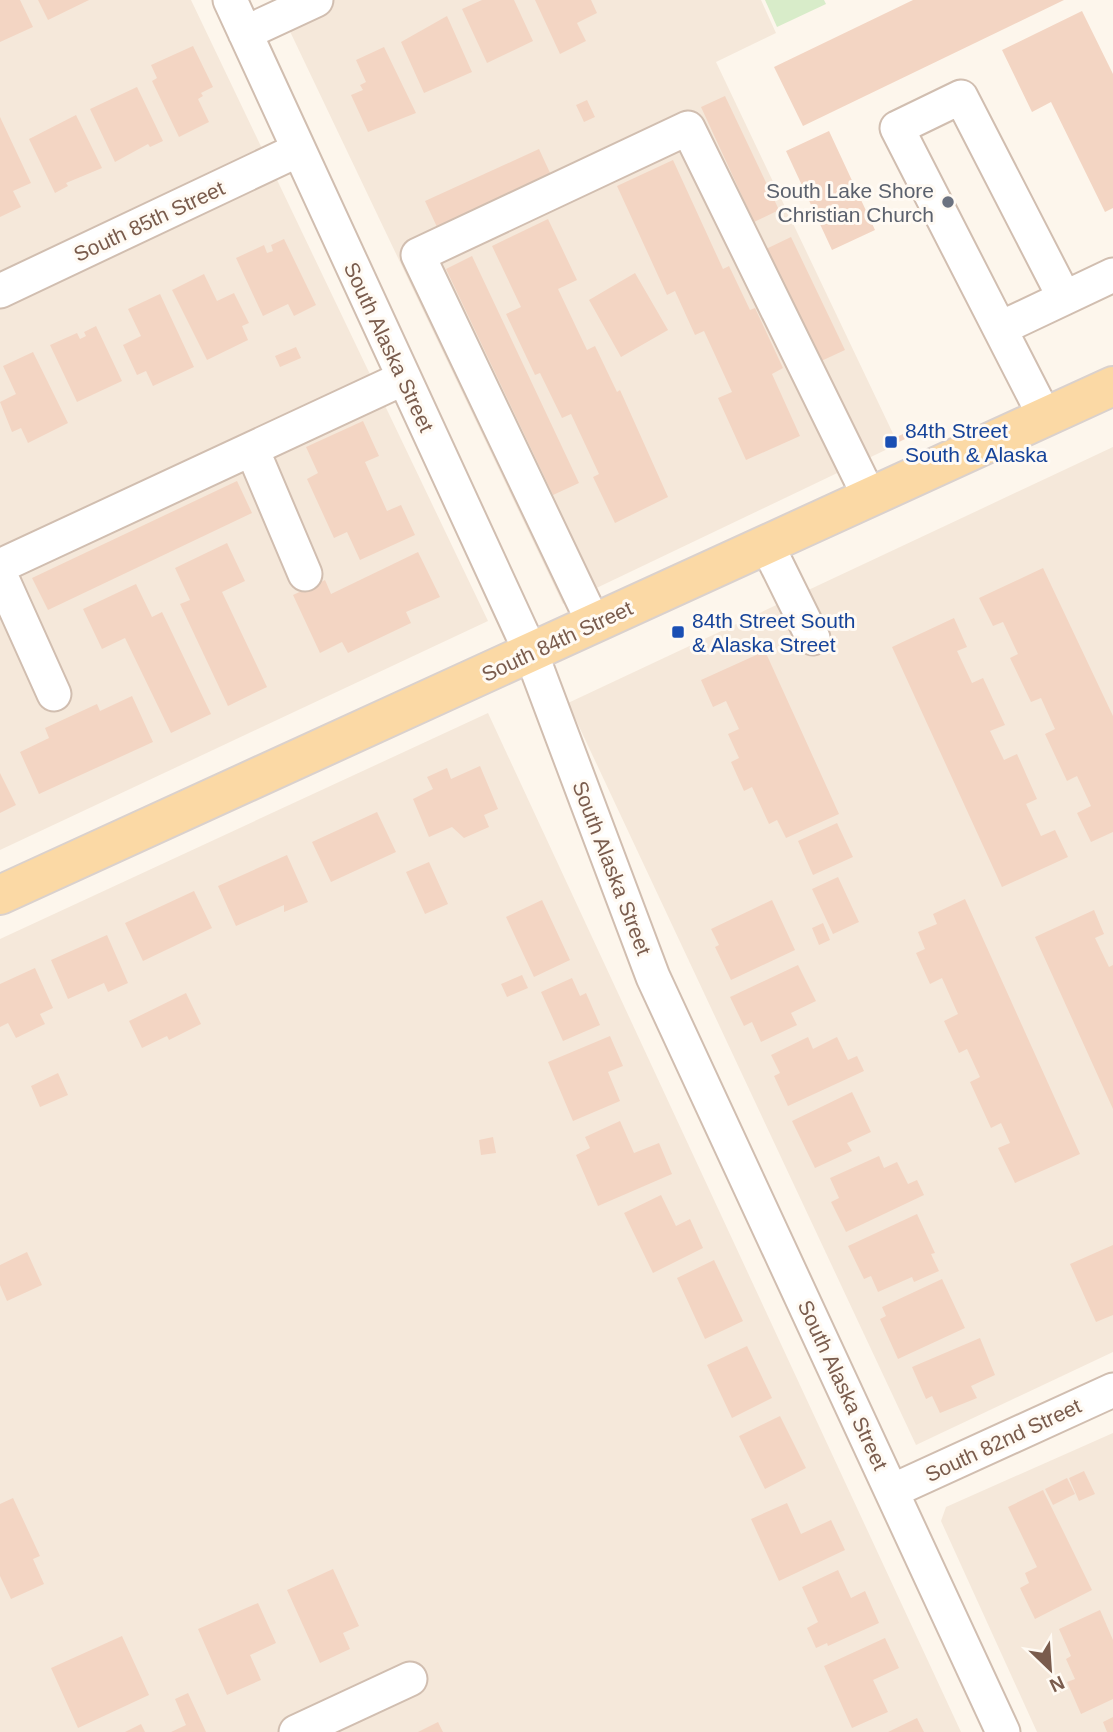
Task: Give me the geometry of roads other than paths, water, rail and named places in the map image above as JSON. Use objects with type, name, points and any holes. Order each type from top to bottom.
[{"type":"main road","name":"South 84th Street","points":[[0,895],[1113,386]]},
{"type":"street","name":"South Alaska Street","points":[[230,0],[531,653],[653,977],[1003,1732]]},
{"type":"street","points":[[245,33],[316,0]]},
{"type":"street","points":[[1045,417],[897,128],[961,97],[1064,298]]},
{"type":"street","points":[[594,624],[418,255],[688,128],[870,498]]},
{"type":"street","name":"South 85th Street","points":[[0,291],[298,150]]},
{"type":"street","points":[[1001,328],[1113,275]]},
{"type":"street","points":[[0,566],[404,378]]},
{"type":"street","points":[[252,449],[305,574]]},
{"type":"street","points":[[767,545],[813,638]]},
{"type":"street","points":[[0,574],[54,694]]},
{"type":"street","name":"South 82nd Street","points":[[892,1491],[1113,1390]]},
{"type":"street","points":[[296,1732],[410,1679]]},
{"type":"place","name":"South Lake Shore Christian Church","points":[[948,202]]},
{"type":"place","name":"84th Street South & Alaska","points":[[891,442]]},
{"type":"place","name":"84th Street South & Alaska Street","points":[[678,632]]}]
